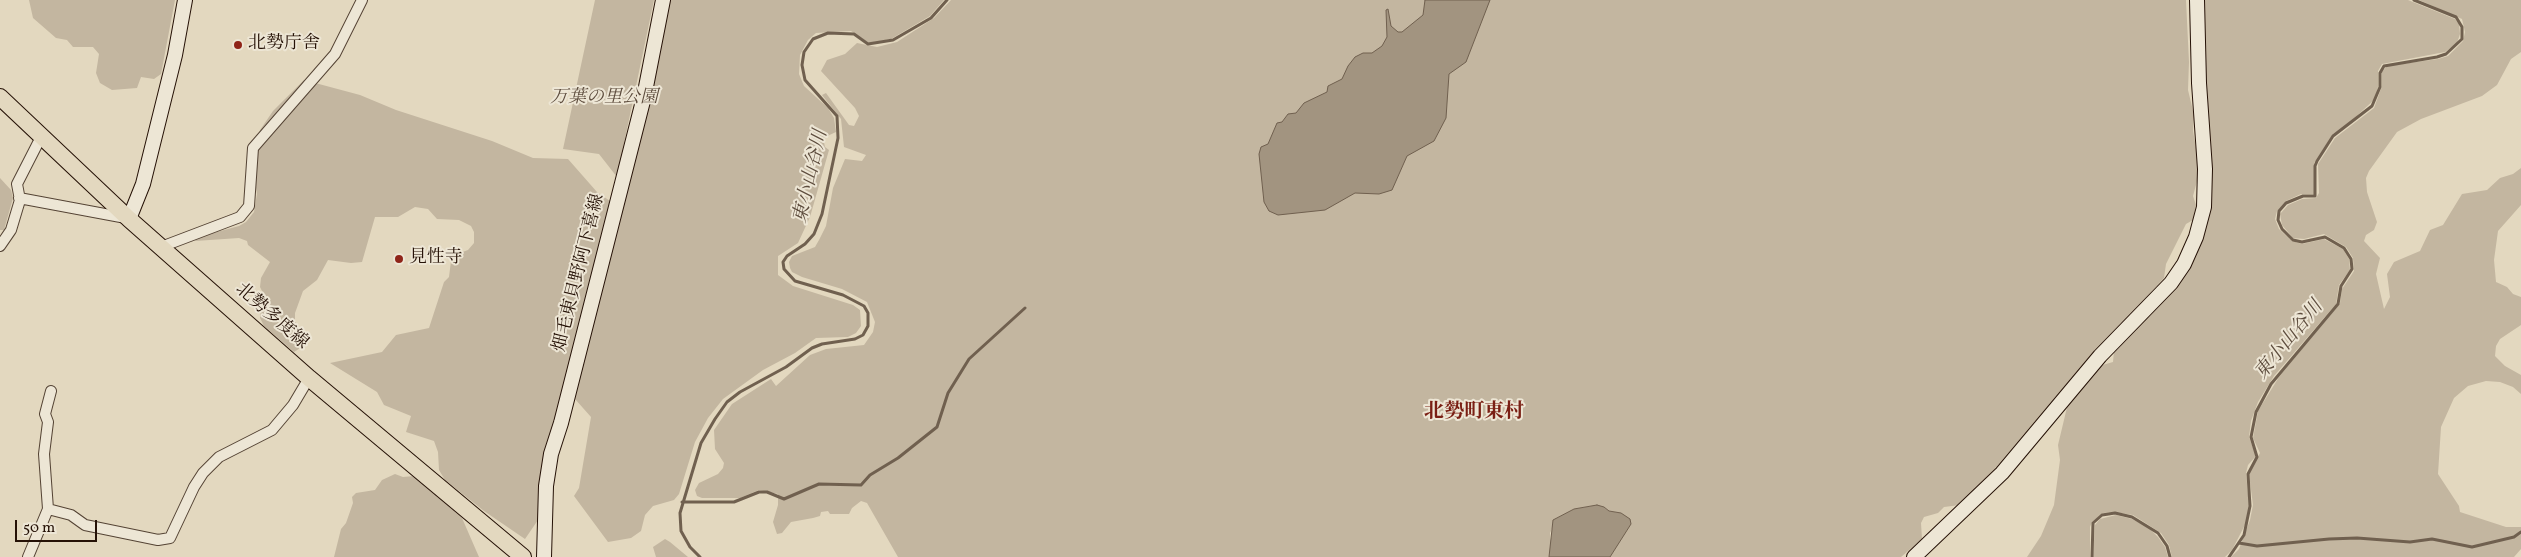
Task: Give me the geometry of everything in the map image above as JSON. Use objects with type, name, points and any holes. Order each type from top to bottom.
[{"type":"main road","name":"北勢多度線","points":[[0,97],[129,219],[309,378],[523,557]]},
{"type":"street","points":[[19,198],[129,219],[143,184],[175,55],[184,0]]},
{"type":"street","points":[[161,247],[240,217],[248,206],[253,148],[335,54],[362,0]]},
{"type":"street","name":"畑毛東貝野阿下喜線","points":[[544,557],[546,486],[551,454],[561,423],[644,97],[663,0]]},
{"type":"street","points":[[1914,557],[2002,473],[2100,356],[2171,283],[2184,264],[2196,237],[2204,207],[2205,169],[2199,82],[2197,0]]},
{"type":"street","points":[[0,246],[11,230],[19,198],[17,184],[41,137]]},
{"type":"street","points":[[48,509],[71,515],[86,524],[158,540],[170,538],[194,487],[204,473],[219,457],[272,430],[294,405],[309,378]]},
{"type":"street","points":[[28,557],[48,509],[44,454],[48,422],[45,414],[51,390]]},
{"type":"green space","points":[[29,0],[175,0],[161,74],[154,79],[141,77],[137,88],[112,90],[100,83],[96,73],[99,54],[93,47],[73,47],[67,40],[56,38],[33,18]]},
{"type":"green space","name":"万葉の里公園","points":[[595,0],[654,0],[617,177],[599,154],[563,149]]},
{"type":"green space","points":[[670,0],[944,0],[930,16],[891,39],[869,43],[851,31],[816,33],[808,40],[800,55],[799,74],[804,86],[828,108],[834,118],[836,132],[823,138],[825,147],[829,150],[810,217],[798,243],[778,256],[778,275],[793,286],[853,305],[860,310],[861,326],[856,333],[848,337],[816,338],[795,353],[763,370],[723,399],[708,418],[695,442],[679,494],[674,500],[653,506],[645,515],[641,531],[631,538],[608,542],[574,496],[579,488],[591,417],[575,399]]},
{"type":"green space","points":[[951,0],[2186,0],[2189,62],[2188,90],[2194,115],[2193,131],[2200,170],[2193,196],[2196,205],[2193,220],[2186,224],[2166,264],[2164,278],[2056,396],[1982,484],[1960,505],[1944,507],[1938,513],[1924,517],[1921,523],[1922,539],[1901,557],[1610,557],[1628,529],[1621,513],[1609,511],[1604,507],[1591,506],[1574,509],[1557,518],[1550,533],[1551,547],[1549,557],[898,557],[867,503],[861,501],[852,508],[849,514],[821,512],[820,516],[791,522],[782,533],[777,534],[773,522],[778,505],[778,494],[759,490],[740,498],[702,498],[697,496],[695,490],[699,483],[718,474],[723,468],[724,463],[715,449],[714,430],[732,404],[771,379],[776,386],[810,355],[826,349],[864,345],[873,332],[875,322],[867,302],[842,289],[802,277],[792,272],[790,268],[789,262],[792,256],[815,247],[819,240],[826,226],[833,188],[845,159],[862,161],[866,155],[844,147],[841,119],[822,95],[826,93],[849,125],[854,126],[859,116],[855,108],[821,71],[827,60],[845,54],[857,43],[877,47],[897,42],[934,18]]},
{"type":"green space","points":[[2201,0],[2408,0],[2455,19],[2459,24],[2460,34],[2457,43],[2445,52],[2382,64],[2378,71],[2378,87],[2375,99],[2348,124],[2333,134],[2314,163],[2314,194],[2301,194],[2286,201],[2277,211],[2275,219],[2279,229],[2292,241],[2302,244],[2324,239],[2343,249],[2349,259],[2350,270],[2339,285],[2336,304],[2274,376],[2258,402],[2251,421],[2249,437],[2256,456],[2248,465],[2246,473],[2249,505],[2246,523],[2232,550],[2225,557],[2172,557],[2169,545],[2161,533],[2133,515],[2114,512],[2103,513],[2092,522],[2090,527],[2090,557],[2027,557],[2041,536],[2054,505],[2060,460],[2058,445],[2069,399],[2099,366],[2113,362],[2114,351],[2201,238]]},
{"type":"green space","points":[[2419,0],[2521,0],[2521,52],[2511,59],[2497,85],[2482,96],[2421,119],[2397,132],[2369,171],[2366,178],[2367,192],[2377,222],[2374,230],[2366,235],[2364,241],[2380,258],[2376,274],[2384,309],[2390,297],[2387,274],[2394,262],[2420,251],[2430,230],[2443,225],[2462,194],[2487,190],[2500,178],[2513,174],[2521,168],[2521,205],[2498,231],[2494,260],[2496,282],[2507,287],[2513,294],[2521,297],[2521,325],[2500,339],[2496,346],[2495,356],[2505,366],[2521,375],[2521,394],[2513,387],[2500,382],[2486,381],[2468,386],[2454,398],[2441,427],[2438,474],[2459,506],[2460,512],[2506,527],[2521,527],[2521,549],[2514,557],[2231,557],[2239,549],[2250,520],[2253,505],[2249,474],[2260,453],[2253,438],[2258,411],[2279,377],[2340,303],[2342,289],[2354,271],[2353,258],[2346,247],[2324,234],[2304,239],[2293,238],[2282,225],[2280,214],[2288,205],[2302,199],[2316,198],[2319,193],[2318,164],[2335,138],[2374,108],[2382,86],[2382,72],[2387,66],[2448,56],[2463,41],[2465,32],[2462,19]]},
{"type":"green space","points":[[304,80],[360,95],[396,110],[492,141],[533,158],[568,159],[597,192],[610,201],[557,417],[545,447],[538,520],[525,539],[484,511],[445,480],[439,470],[438,452],[434,441],[406,432],[411,416],[384,405],[377,392],[330,363],[382,352],[396,335],[429,328],[444,282],[449,277],[451,261],[454,255],[468,250],[474,243],[474,232],[471,226],[459,220],[437,219],[428,209],[415,207],[398,217],[375,217],[362,262],[351,263],[328,260],[317,280],[303,291],[295,313],[295,321],[305,345],[294,352],[264,326],[260,318],[263,293],[260,287],[261,278],[270,262],[248,245],[247,241],[239,238],[195,241],[198,237],[239,226],[246,222],[254,212],[257,194],[252,164],[260,130],[273,111]]},
{"type":"green space","points":[[0,178],[11,190],[13,198],[4,230],[0,230]]},
{"type":"green space","points":[[395,474],[403,477],[414,476],[462,518],[479,557],[334,557],[341,529],[346,523],[353,503],[352,497],[356,493],[375,490],[382,480]]},
{"type":"green space","points":[[2116,515],[2132,519],[2148,527],[2165,547],[2168,557],[2093,557],[2095,525],[2100,519]]},
{"type":"green space","points":[[665,539],[688,557],[656,557],[653,547]]},
{"type":"shaded area","points":[[1425,0],[1490,0],[1466,62],[1449,74],[1446,118],[1434,141],[1407,156],[1392,190],[1379,194],[1355,193],[1325,210],[1278,215],[1269,211],[1264,202],[1259,154],[1261,147],[1268,144],[1277,123],[1282,122],[1288,114],[1296,113],[1304,103],[1327,92],[1328,86],[1342,79],[1355,57],[1363,53],[1372,53],[1382,46],[1387,37],[1386,10],[1388,9],[1391,26],[1398,32],[1402,32],[1423,15]]},
{"type":"shaded area","points":[[1597,505],[1609,511],[1621,513],[1630,519],[1631,524],[1610,557],[1549,557],[1553,520],[1574,509]]},
{"type":"waterway","name":"東小山谷川","points":[[700,557],[690,547],[681,531],[680,513],[701,443],[727,402],[740,392],[786,367],[812,348],[822,344],[855,339],[863,335],[868,326],[868,313],[864,306],[843,295],[795,281],[784,269],[783,262],[787,256],[805,244],[814,234],[822,214],[838,138],[837,116],[805,80],[802,65],[804,52],[813,39],[828,33],[854,34],[868,44],[893,40],[931,18],[947,0]]},
{"type":"waterway","name":"東小山谷川","points":[[2229,557],[2244,535],[2250,506],[2248,474],[2257,457],[2251,437],[2256,412],[2271,384],[2338,304],[2341,286],[2352,269],[2351,259],[2344,248],[2325,237],[2302,242],[2293,240],[2282,229],[2278,220],[2279,211],[2286,203],[2303,196],[2315,196],[2315,166],[2317,161],[2333,136],[2372,106],[2380,87],[2380,73],[2384,66],[2446,54],[2462,39],[2462,27],[2456,17],[2414,0]]},
{"type":"waterway","points":[[682,502],[734,502],[759,492],[767,492],[784,499],[819,484],[861,485],[870,475],[898,458],[937,427],[948,393],[969,359],[1025,308]]},
{"type":"waterway","name":"東小山谷川","points":[[2092,557],[2093,523],[2102,515],[2115,513],[2132,517],[2158,533],[2167,546],[2170,557]]},
{"type":"waterway","points":[[2239,543],[2257,546],[2329,539],[2357,538],[2410,542],[2432,539],[2472,547],[2514,537],[2521,532]]},
{"type":"place","name":"北勢庁舎","points":[[238,45]]},
{"type":"place","name":"見性寺","points":[[399,259]]},
{"type":"district","name":"北勢町東村","points":[[1474,413]]}]
